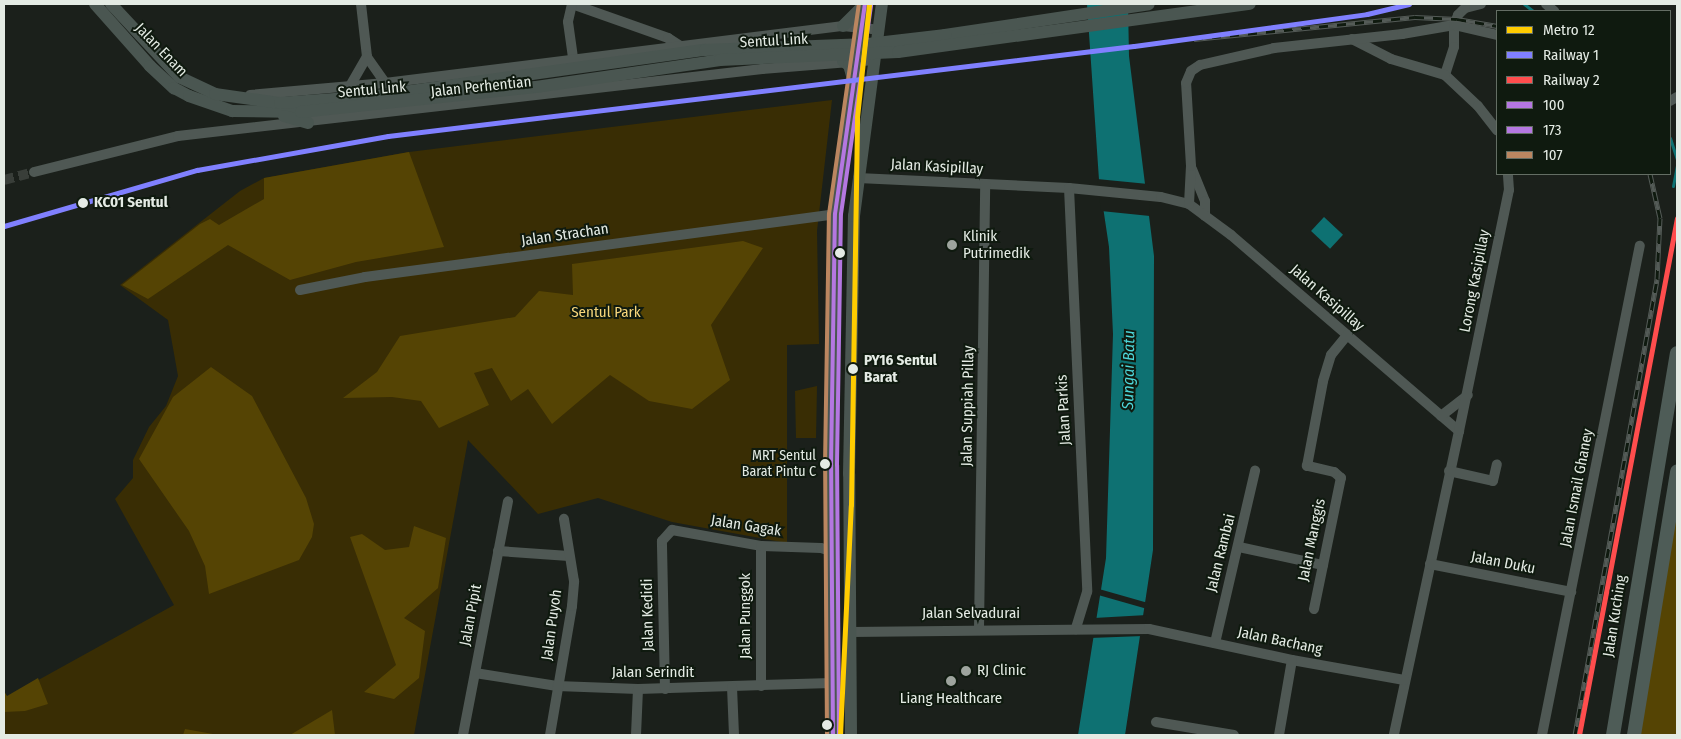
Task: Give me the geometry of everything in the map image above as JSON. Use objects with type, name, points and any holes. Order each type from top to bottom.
[{"type":"highway","name":"Jalan Kuching","points":[[1613,735],[1677,353]]},
{"type":"highway","points":[[1634,735],[1677,471]]},
{"type":"main road","name":"Jalan Enam","points":[[96,4],[174,88],[202,102],[232,111],[278,109]]},
{"type":"main road","name":"Jalan Enam","points":[[111,4],[179,77],[215,94],[278,109],[300,112]]},
{"type":"main road","points":[[843,26],[866,4]]},
{"type":"main road","points":[[832,735],[831,551],[836,214],[841,160],[854,89],[866,4]]},
{"type":"main road","points":[[851,735],[849,464],[854,216],[882,4]]},
{"type":"main road","name":"Sentul Link","points":[[278,109],[705,50],[908,40],[1149,4]]},
{"type":"main road","name":"Sentul Link","points":[[300,112],[380,106],[536,87],[720,60],[898,52],[1250,4]]},
{"type":"main road","points":[[843,61],[851,70],[854,89]]},
{"type":"main road","points":[[278,109],[308,123]]},
{"type":"main road","points":[[838,735],[838,648],[846,633],[851,632]]},
{"type":"street","points":[[361,4],[367,58],[385,83]]},
{"type":"street","points":[[573,57],[568,22],[572,4],[668,38],[680,46],[691,60],[680,80]]},
{"type":"street","points":[[1445,75],[1454,47],[1454,25],[1461,10],[1481,4]]},
{"type":"street","points":[[1189,204],[1191,166],[1186,83],[1191,71],[1211,60],[1274,48],[1454,25],[1496,36]]},
{"type":"street","name":"Jalan Perhentian","points":[[235,99],[385,83],[573,57],[843,26],[879,30]]},
{"type":"street","points":[[759,36],[752,55],[762,69]]},
{"type":"street","points":[[1352,39],[1390,59],[1445,75],[1478,106],[1496,129]]},
{"type":"street","points":[[350,86],[367,58]]},
{"type":"street","name":"Jalan Perhentian","points":[[34,172],[178,136],[308,123],[762,69],[843,61],[875,60]]},
{"type":"street","points":[[1191,166],[1205,201],[1205,216]]},
{"type":"street","name":"Lorong Kasipillay","points":[[1459,431],[1509,190],[1508,175]]},
{"type":"street","name":"Jalan Kasipillay","points":[[858,178],[1069,188],[1161,197],[1189,204],[1459,431]]},
{"type":"street","name":"Jalan Suppiah Pillay","points":[[979,629],[985,184]]},
{"type":"street","name":"Jalan Parkis","points":[[1069,188],[1087,592],[1076,629]]},
{"type":"street","name":"Jalan Strachan","points":[[300,290],[366,277],[836,214]]},
{"type":"street","name":"Jalan Ismail Ghaney","points":[[1542,735],[1640,246]]},
{"type":"street","name":"Jalan Manggis","points":[[1314,609],[1341,478],[1334,472],[1307,466],[1331,355],[1347,335]]},
{"type":"street","points":[[1441,416],[1468,394]]},
{"type":"street","points":[[1394,735],[1404,680],[1459,431]]},
{"type":"street","points":[[1449,471],[1493,482],[1497,464]]},
{"type":"street","name":"Jalan Rambai","points":[[1215,643],[1239,547],[1254,471]]},
{"type":"street","name":"Jalan Pipit","points":[[463,735],[508,501]]},
{"type":"street","name":"Jalan Puyoh","points":[[550,735],[571,619],[574,581],[564,519]]},
{"type":"street","name":"Jalan Gagak","points":[[662,541],[672,530],[761,546],[821,548],[831,551]]},
{"type":"street","name":"Jalan Kedidi","points":[[662,541],[665,689]]},
{"type":"street","name":"Jalan Punggok","points":[[761,546],[761,686]]},
{"type":"street","points":[[1239,547],[1323,565]]},
{"type":"street","points":[[498,551],[569,556]]},
{"type":"street","name":"Jalan Duku","points":[[1430,564],[1571,592]]},
{"type":"street","name":"Jalan Selvadurai","points":[[851,632],[979,629],[1092,630]]},
{"type":"street","name":"Jalan Bachang","points":[[1092,630],[1149,629],[1292,660],[1404,680]]},
{"type":"street","points":[[1279,735],[1292,660]]},
{"type":"street","name":"Jalan Serindit","points":[[475,673],[558,686],[638,689],[832,683]]},
{"type":"street","points":[[732,687],[734,735]]},
{"type":"street","points":[[636,735],[638,689]]},
{"type":"street","points":[[1156,722],[1195,732],[1234,735]]},
{"type":"green space","name":"Sentul Park","points":[[832,100],[817,231],[819,344],[787,345],[787,543],[672,522],[598,498],[538,514],[468,440],[414,735],[4,735],[4,699],[174,605],[115,499],[133,478],[133,460],[149,427],[166,406],[178,376],[168,320],[120,285],[240,191],[264,178],[409,152]]},
{"type":"green space","points":[[409,152],[444,247],[356,262],[290,280],[228,245],[148,299],[122,285],[200,224],[210,219],[219,225],[264,199],[264,178]]},
{"type":"green space","points":[[743,241],[763,248],[711,325],[730,380],[692,409],[649,401],[610,375],[552,424],[528,389],[511,401],[492,368],[474,373],[489,405],[439,428],[421,401],[392,397],[343,398],[377,372],[400,336],[515,317],[539,291],[573,295],[572,264]]},
{"type":"green space","points":[[211,367],[252,396],[306,498],[314,524],[312,537],[299,560],[209,594],[205,566],[189,531],[139,459],[173,397]]},
{"type":"green space","points":[[817,386],[816,438],[796,438],[795,391]]},
{"type":"green space","points":[[1677,507],[1677,735],[1640,735]]},
{"type":"green space","points":[[414,526],[446,538],[438,588],[404,618],[425,631],[419,678],[394,699],[364,692],[396,665],[350,537],[362,534],[385,550],[409,547]]},
{"type":"green space","points":[[38,678],[48,704],[25,711],[4,712],[4,691],[7,696]]},
{"type":"green space","points":[[332,710],[335,735],[290,735]]},
{"type":"green space","points":[[185,729],[213,734],[214,735],[183,735]]},
{"type":"water","name":"Sungai Batu","points":[[1087,4],[1128,4],[1129,56],[1154,256],[1153,550],[1125,735],[1078,735],[1106,558],[1113,334],[1109,247],[1099,180]]},
{"type":"water","points":[[1324,217],[1343,235],[1330,249],[1311,231]]},
{"type":"pier","points":[[1097,179],[1148,184],[1150,216],[1101,211]]},
{"type":"pier","points":[[1099,589],[1149,603],[1147,609],[1097,595]]},
{"type":"pier","points":[[1147,615],[1143,636],[1090,638],[1094,618]]},
{"type":"waterway","points":[[1524,4],[1532,10]]},
{"type":"waterway","points":[[1671,141],[1677,160]]},
{"type":"waterway","points":[[1673,186],[1677,165]]},
{"type":"tunnel","points":[[4,180],[34,172]]},
{"type":"railway","points":[[1194,39],[1415,17],[1457,19],[1496,26]]},
{"type":"railway","points":[[1575,735],[1657,279],[1660,218],[1650,175]]},
{"type":"metro line","name":"12","points":[[840,735],[851,505],[857,117],[869,4]]},
{"type":"rail line","name":"1","points":[[4,226],[197,170],[388,136],[1134,46],[1367,14],[1409,4]]},
{"type":"rail line","name":"2","points":[[1579,735],[1677,218]]},
{"type":"transit line","name":"107","points":[[827,735],[825,465],[829,214],[859,4]]},
{"type":"transit line","name":"100","points":[[833,735],[831,465],[835,214],[865,4]]},
{"type":"transit line","name":"173","points":[[839,735],[837,465],[841,214],[871,5]]},
{"type":"place","name":"KC01 Sentul","points":[[83,203]]},
{"type":"place","name":"Klinik Putrimedik","points":[[952,245]]},
{"type":"place","name":"PY16 Sentul Barat","points":[[853,369]]},
{"type":"place","name":"MRT Sentul Barat Pintu C","points":[[825,464]]},
{"type":"place","name":"RJ Clinic","points":[[966,671]]},
{"type":"place","name":"Liang Healthcare","points":[[951,681]]}]
